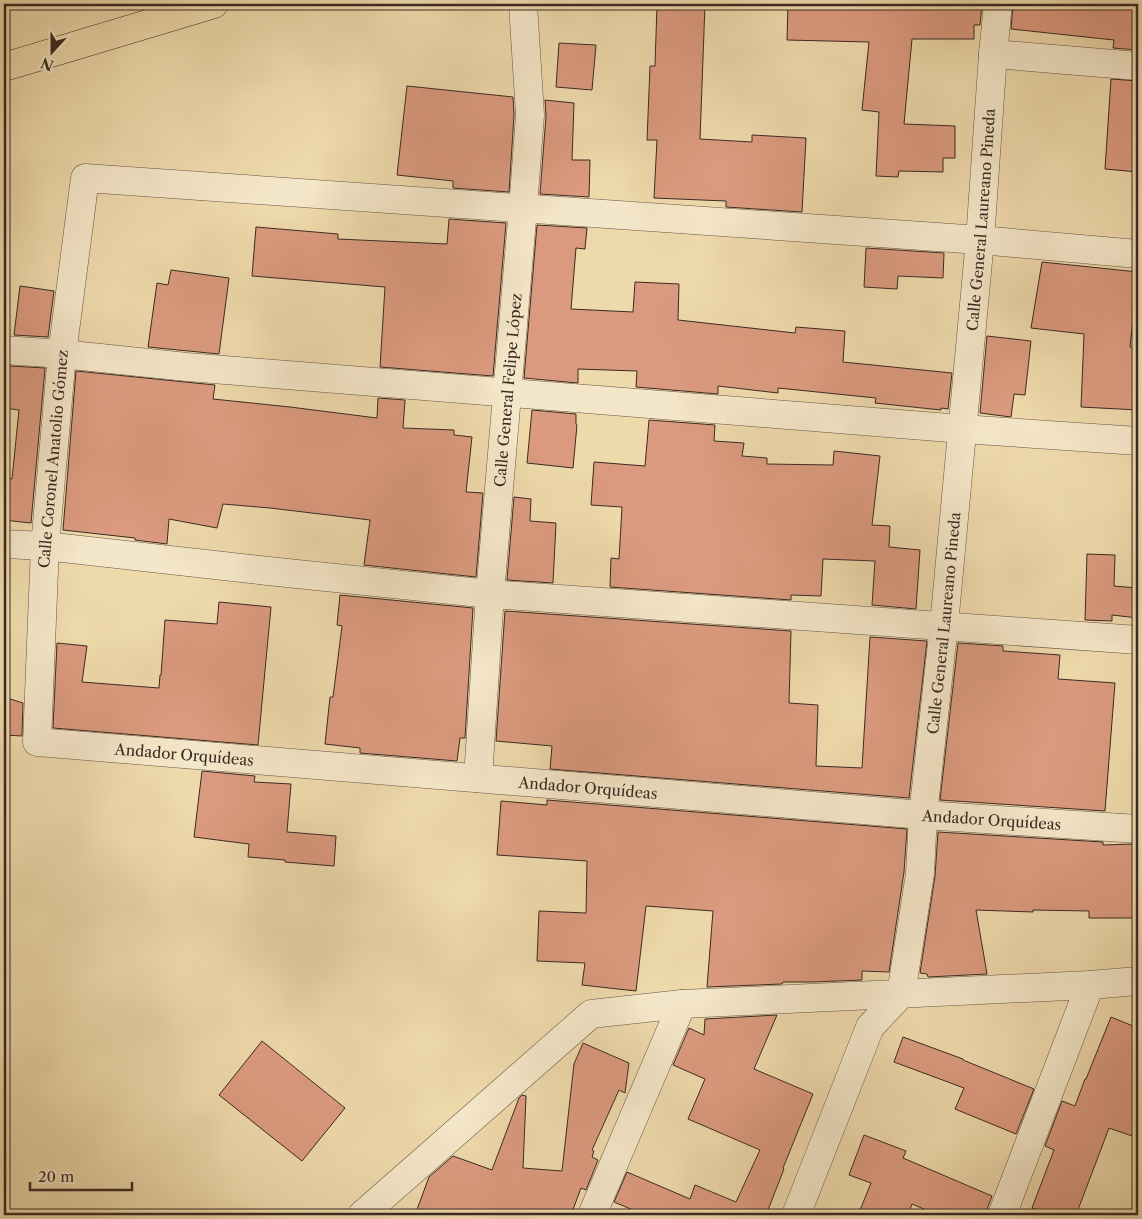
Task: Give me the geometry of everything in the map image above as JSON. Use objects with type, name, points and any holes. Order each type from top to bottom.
[{"type":"main road","points":[[4,67],[214,4]]},
{"type":"street","name":"Calle General Felipe López","points":[[478,778],[490,594],[530,115],[523,4]]},
{"type":"street","name":"Calle General Laureano Pineda","points":[[901,994],[920,874],[923,815],[944,625],[980,240],[998,4]]},
{"type":"street","points":[[993,54],[1138,66]]},
{"type":"street","name":"Calle Coronel Anatolio Gómez","points":[[37,742],[45,546],[62,354],[86,178],[523,208]]},
{"type":"street","points":[[523,208],[980,240],[1138,254]]},
{"type":"street","points":[[4,350],[62,354],[187,368],[962,429],[1138,441]]},
{"type":"street","points":[[4,544],[45,546],[490,594],[1138,640]]},
{"type":"street","name":"Andador Orquídeas","points":[[37,742],[923,815],[1138,830]]},
{"type":"street","points":[[362,1215],[591,1014],[682,1004],[1090,985],[1138,981]]},
{"type":"street","points":[[1002,1215],[1090,985]]},
{"type":"street","points":[[796,1215],[870,1027],[901,994]]},
{"type":"street","points":[[592,1215],[682,1004]]},
{"type":"building","points":[[657,4],[705,4],[700,139],[752,142],[752,135],[806,138],[802,212],[726,207],[726,201],[654,198],[657,140],[647,140],[650,66],[655,66]]},
{"type":"building","points":[[788,4],[982,4],[980,25],[974,25],[974,39],[912,39],[904,124],[955,126],[955,158],[943,158],[943,172],[899,171],[898,177],[876,176],[879,112],[862,110],[869,42],[787,40]]},
{"type":"building","points":[[1013,4],[1138,4],[1138,50],[1113,48],[1114,40],[1011,29]]},
{"type":"building","points":[[559,43],[596,45],[592,90],[556,87]]},
{"type":"building","points":[[1111,79],[1138,81],[1138,172],[1105,169]]},
{"type":"building","points":[[407,86],[513,97],[514,115],[509,192],[453,188],[453,181],[397,175]]},
{"type":"building","points":[[545,100],[574,103],[572,160],[590,160],[589,197],[540,194],[546,116]]},
{"type":"building","points":[[449,219],[506,223],[493,376],[380,367],[385,287],[252,276],[256,227],[338,234],[338,239],[447,244]]},
{"type":"building","points":[[537,225],[587,228],[585,249],[576,248],[571,309],[633,312],[635,282],[679,284],[678,320],[795,333],[796,327],[845,331],[843,362],[952,373],[948,409],[941,408],[941,410],[875,403],[876,398],[778,388],[778,393],[718,386],[718,394],[636,387],[637,371],[578,369],[578,383],[524,378]]},
{"type":"building","points":[[866,248],[944,253],[943,278],[898,276],[897,289],[864,287]]},
{"type":"building","points":[[1042,262],[1138,272],[1130,347],[1138,347],[1138,410],[1081,407],[1084,334],[1031,328]]},
{"type":"building","points":[[171,270],[229,278],[219,354],[148,347],[157,283],[168,285]]},
{"type":"building","points":[[20,286],[54,291],[48,337],[14,335]]},
{"type":"building","points":[[987,336],[1031,341],[1025,395],[1014,394],[1011,417],[980,413]]},
{"type":"building","points":[[10,366],[45,368],[31,523],[4,520],[4,478],[12,479],[19,410],[4,408],[4,370],[9,370]]},
{"type":"building","points":[[76,371],[215,385],[213,399],[377,418],[378,398],[405,400],[403,428],[454,430],[454,435],[472,437],[466,492],[483,493],[476,577],[364,565],[370,520],[270,508],[223,504],[217,528],[169,519],[167,544],[135,540],[135,538],[63,530]]},
{"type":"building","points":[[532,410],[576,414],[577,425],[573,468],[527,463]]},
{"type":"building","points":[[649,420],[715,425],[714,441],[744,443],[742,456],[767,458],[767,464],[833,465],[834,451],[880,456],[872,525],[890,526],[889,547],[920,550],[916,609],[872,605],[875,561],[823,559],[821,596],[791,595],[791,600],[610,587],[611,558],[619,559],[622,507],[591,505],[594,462],[645,466]]},
{"type":"building","points":[[514,497],[531,499],[530,521],[556,523],[553,583],[507,580]]},
{"type":"building","points":[[1087,554],[1115,555],[1114,586],[1138,588],[1138,618],[1112,615],[1112,621],[1085,620]]},
{"type":"building","points":[[340,595],[473,608],[465,738],[460,738],[457,761],[360,753],[360,748],[325,744],[330,697],[333,697],[342,626],[337,625]]},
{"type":"building","points":[[219,602],[271,607],[258,745],[53,728],[57,643],[87,646],[82,682],[159,688],[165,620],[217,624]]},
{"type":"building","points":[[505,611],[791,631],[789,703],[818,705],[816,766],[862,768],[870,637],[927,641],[909,798],[550,769],[552,746],[496,741]]},
{"type":"building","points":[[958,643],[1003,646],[1003,651],[1060,655],[1058,679],[1115,683],[1105,811],[940,800]]},
{"type":"building","points":[[4,697],[23,703],[22,736],[4,735]]},
{"type":"building","points":[[202,771],[255,776],[254,782],[291,784],[287,832],[336,836],[334,866],[248,857],[249,844],[194,837]]},
{"type":"building","points":[[547,800],[907,829],[904,872],[889,972],[862,971],[862,980],[783,982],[782,984],[707,987],[713,911],[646,906],[636,991],[582,985],[585,963],[537,961],[539,911],[586,913],[587,861],[497,855],[501,801],[547,805]]},
{"type":"building","points":[[938,832],[1103,842],[1103,845],[1134,844],[1135,918],[1089,918],[1089,911],[976,910],[987,974],[928,977],[927,974],[920,973],[935,876]]},
{"type":"building","points":[[777,1015],[754,1069],[813,1094],[766,1215],[645,1215],[614,1202],[627,1172],[690,1199],[695,1185],[736,1202],[760,1150],[688,1119],[705,1079],[673,1065],[689,1028],[704,1035],[705,1019]]},
{"type":"building","points":[[1111,1017],[1138,1028],[1138,1138],[1109,1128],[1076,1215],[1051,1215],[1032,1208],[1054,1150],[1045,1146],[1062,1101],[1075,1106]]},
{"type":"building","points":[[903,1037],[963,1059],[1034,1089],[1016,1134],[955,1109],[964,1088],[894,1062]]},
{"type":"building","points":[[262,1041],[345,1108],[302,1161],[219,1095]]},
{"type":"building","points":[[583,1043],[629,1063],[625,1093],[619,1090],[592,1150],[594,1151],[592,1157],[598,1160],[586,1190],[581,1188],[571,1215],[415,1215],[429,1177],[453,1156],[492,1170],[519,1098],[522,1095],[526,1096],[523,1168],[562,1171],[574,1064]]},
{"type":"building","points":[[864,1135],[906,1151],[903,1158],[992,1196],[987,1209],[987,1215],[938,1215],[912,1204],[908,1215],[858,1215],[871,1183],[849,1175]]}]
